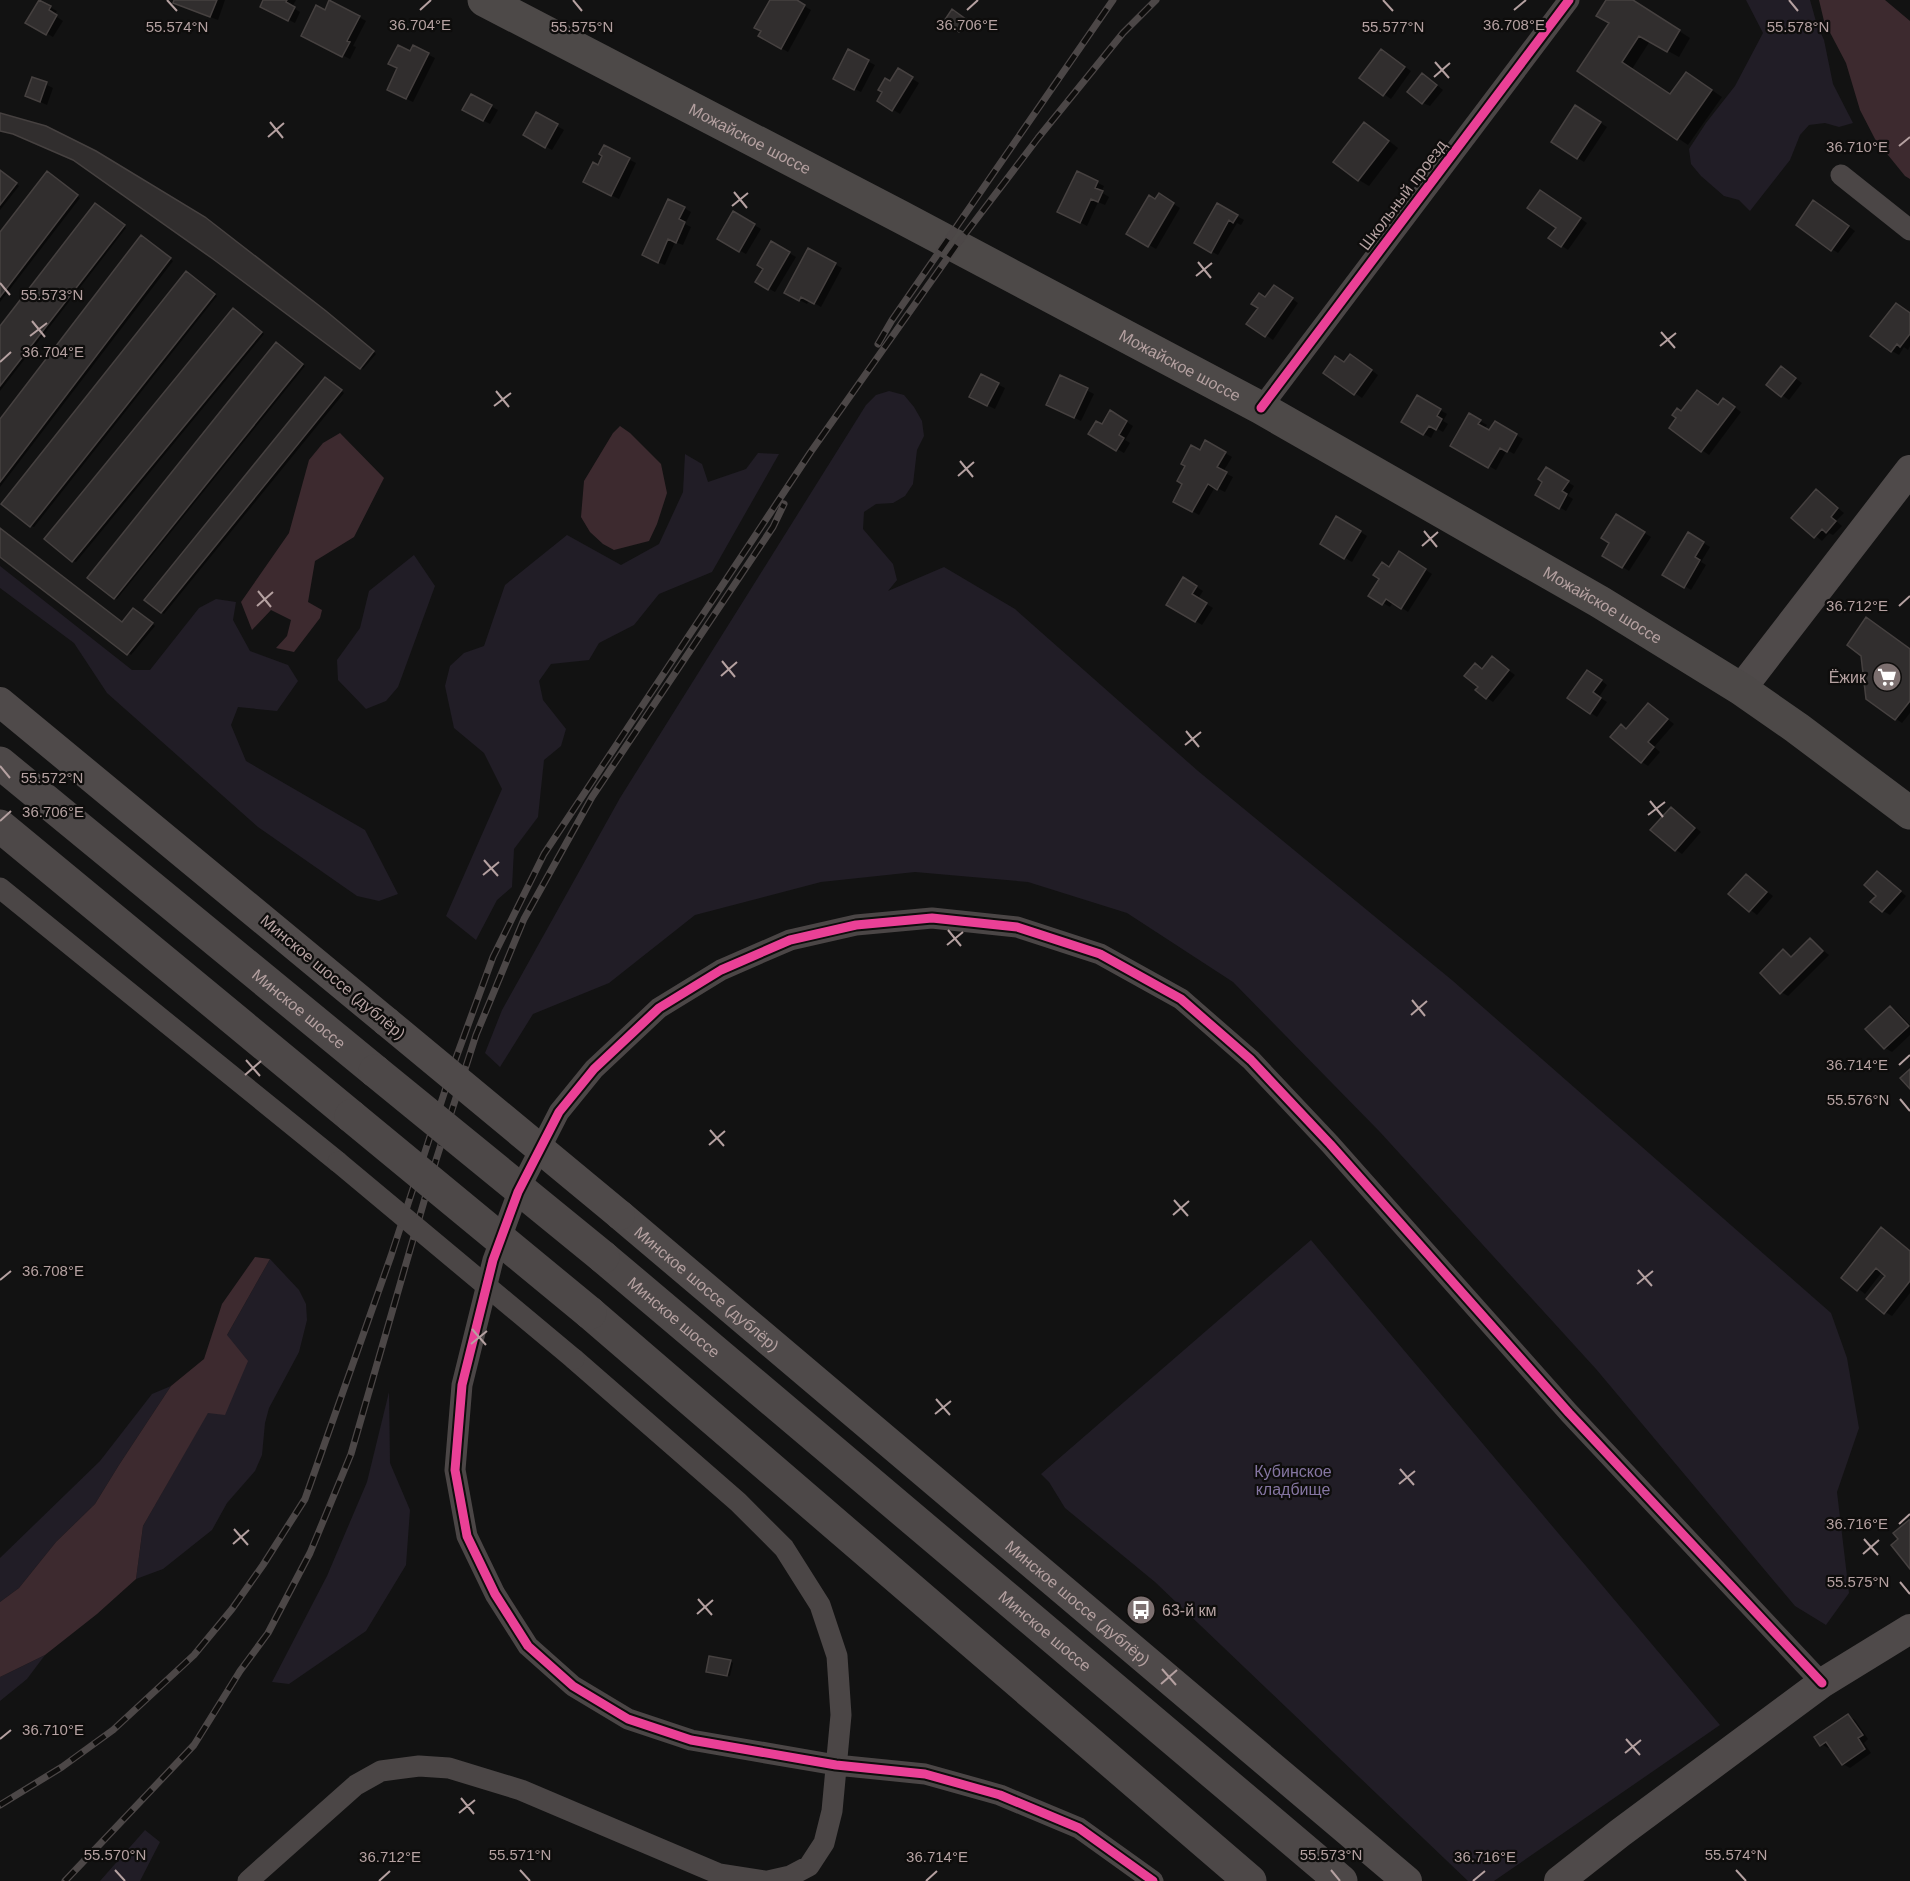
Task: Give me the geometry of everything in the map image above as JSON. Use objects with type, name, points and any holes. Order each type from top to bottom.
[{"type":"highway","name":"Минское шоссе","points":[[0,763],[603,1257],[1341,1881]]},
{"type":"highway","points":[[0,826],[590,1313],[1250,1881]]},
{"type":"main road","name":"Можайское шоссе","points":[[484,0],[1261,408],[1600,602],[1741,689],[1910,813]]},
{"type":"main road","points":[[1741,689],[1910,470]]},
{"type":"main road","name":"Минское шоссе (дублёр)","points":[[0,702],[620,1215],[1407,1881]]},
{"type":"main road","points":[[1559,1881],[1822,1683],[1910,1629]]},
{"type":"street","name":"Школьный проезд","points":[[1261,408],[1569,0]]},
{"type":"street","points":[[1841,175],[1910,230]]},
{"type":"street","points":[[0,888],[339,1162],[573,1359],[738,1502],[784,1548],[820,1605],[837,1656],[841,1714],[832,1811],[824,1843],[809,1866],[790,1876],[768,1881]]},
{"type":"street","points":[[1153,1881],[1079,1828],[1000,1795],[925,1774],[836,1765],[691,1740],[628,1719],[573,1686],[528,1646],[495,1594],[467,1536],[455,1470],[462,1385],[492,1260],[518,1192],[558,1112],[594,1069],[659,1008],[721,970],[790,940],[856,925],[932,918],[1017,927],[1100,954],[1181,999],[1251,1060],[1330,1144],[1569,1413],[1822,1683]]},
{"type":"street","points":[[248,1881],[356,1785],[381,1771],[419,1766],[449,1768],[521,1790],[720,1874],[764,1881]]},
{"type":"green space","points":[[1746,0],[1810,0],[1824,40],[1833,84],[1853,123],[1839,127],[1825,123],[1809,125],[1800,135],[1790,160],[1750,211],[1739,200],[1724,196],[1701,176],[1691,164],[1689,149],[1735,86],[1763,33]]},
{"type":"green space","points":[[889,391],[904,395],[914,407],[922,421],[924,436],[917,450],[913,484],[905,496],[893,503],[876,504],[864,512],[863,529],[893,564],[897,580],[888,591],[944,567],[1015,609],[1198,771],[1453,981],[1831,1313],[1847,1358],[1859,1428],[1837,1492],[1849,1593],[1826,1625],[1795,1606],[1596,1369],[1380,1132],[1233,982],[1127,913],[1028,882],[915,872],[821,882],[695,915],[609,983],[533,1014],[500,1067],[485,1053],[502,1010],[620,798],[866,405],[876,395]]},
{"type":"green space","points":[[758,453],[779,454],[712,572],[659,594],[634,625],[599,643],[589,660],[551,664],[539,681],[543,700],[566,729],[561,746],[544,760],[538,817],[514,849],[512,887],[497,900],[476,940],[446,916],[502,789],[484,753],[454,728],[445,686],[450,666],[464,653],[484,646],[505,585],[567,535],[621,565],[659,544],[683,492],[685,454],[702,464],[708,482],[746,469]]},
{"type":"green space","points":[[414,555],[435,586],[398,687],[386,701],[366,709],[338,680],[337,660],[360,628],[369,591]]},
{"type":"green space","points":[[0,566],[132,670],[150,670],[199,608],[216,599],[236,602],[233,620],[250,651],[288,665],[298,681],[277,711],[238,707],[231,725],[246,761],[365,830],[398,894],[379,901],[357,896],[258,827],[107,693],[74,643],[0,588]]},
{"type":"green space","name":"Кубинское кладбище","points":[[1311,1240],[1720,1725],[1494,1881],[1468,1881],[1155,1582],[1065,1508],[1049,1482],[1041,1474]]},
{"type":"green space","points":[[270,1259],[299,1290],[306,1304],[307,1320],[299,1352],[269,1408],[262,1455],[255,1471],[227,1503],[212,1530],[163,1569],[136,1579],[143,1526],[208,1412],[227,1335]]},
{"type":"green space","points":[[171,1386],[95,1504],[56,1542],[19,1588],[0,1602],[0,1558],[100,1461],[152,1394]]},
{"type":"green space","points":[[389,1392],[390,1463],[410,1510],[406,1565],[366,1631],[289,1684],[272,1682],[327,1576],[367,1482]]},
{"type":"green space","points":[[45,1655],[27,1679],[0,1701],[0,1677]]},
{"type":"green space","points":[[145,1830],[160,1842],[140,1881],[100,1881]]},
{"type":"shaded area","points":[[1819,0],[1885,0],[1910,21],[1910,179],[1875,139],[1860,110],[1846,63],[1824,21]]},
{"type":"shaded area","points":[[620,426],[661,464],[667,493],[649,541],[614,550],[590,532],[581,517],[584,481],[613,433]]},
{"type":"shaded area","points":[[340,433],[384,478],[354,537],[315,561],[308,602],[322,610],[320,618],[294,652],[276,648],[287,636],[291,620],[271,610],[252,630],[241,602],[289,533],[309,460],[323,443]]},
{"type":"shaded area","points":[[255,1257],[270,1259],[227,1335],[248,1361],[225,1415],[208,1413],[143,1526],[136,1579],[97,1614],[45,1655],[0,1677],[0,1602],[19,1588],[56,1542],[95,1504],[171,1386],[204,1359],[222,1304]]},
{"type":"building","points":[[39,0],[51,6],[49,10],[57,15],[46,35],[25,23]]},
{"type":"building","points":[[174,0],[217,0],[210,17],[173,3]]},
{"type":"building","points":[[263,0],[287,0],[286,2],[295,7],[288,21],[260,7]]},
{"type":"building","points":[[329,0],[360,16],[347,41],[350,42],[342,57],[301,36],[316,5],[325,10]]},
{"type":"building","points":[[770,0],[797,0],[805,5],[781,49],[758,36],[761,31],[754,28]]},
{"type":"building","points":[[1606,0],[1633,0],[1680,30],[1667,52],[1639,36],[1622,62],[1670,94],[1686,72],[1712,90],[1677,140],[1577,71],[1609,23],[1596,16]]},
{"type":"building","points":[[952,9],[967,20],[959,32],[944,21]]},
{"type":"building","points":[[398,45],[410,51],[413,45],[429,53],[406,99],[387,90],[397,68],[388,64]]},
{"type":"building","points":[[848,49],[869,60],[854,90],[833,79]]},
{"type":"building","points":[[1381,49],[1405,67],[1383,96],[1359,78]]},
{"type":"building","points":[[898,68],[913,77],[892,111],[877,101],[882,92],[878,90],[885,78],[890,81]]},
{"type":"building","points":[[1422,73],[1437,85],[1422,104],[1407,92]]},
{"type":"building","points":[[32,77],[47,82],[40,102],[25,96]]},
{"type":"building","points":[[471,94],[492,105],[483,121],[462,110]]},
{"type":"building","points":[[1575,105],[1601,122],[1577,159],[1551,142]]},
{"type":"building","points":[[536,112],[558,124],[545,148],[523,135]]},
{"type":"building","points":[[0,113],[46,126],[96,151],[205,217],[374,351],[360,369],[213,259],[73,160],[13,134],[0,131]]},
{"type":"building","points":[[1364,122],[1389,141],[1358,181],[1333,162]]},
{"type":"building","points":[[604,145],[630,158],[611,196],[583,182],[593,162],[598,165],[602,156],[599,154]]},
{"type":"building","points":[[0,170],[17,183],[0,205]]},
{"type":"building","points":[[47,171],[78,195],[0,297],[0,232]]},
{"type":"building","points":[[1077,171],[1098,181],[1095,188],[1103,191],[1098,202],[1091,199],[1080,223],[1057,212]]},
{"type":"building","points":[[1540,190],[1581,218],[1561,247],[1548,238],[1556,228],[1527,208]]},
{"type":"building","points":[[1159,193],[1174,203],[1148,247],[1126,234],[1149,195],[1155,199]]},
{"type":"building","points":[[668,199],[685,207],[679,219],[685,222],[676,243],[668,239],[658,263],[642,255]]},
{"type":"building","points":[[1813,200],[1849,226],[1831,251],[1796,225]]},
{"type":"building","points":[[95,203],[125,225],[0,386],[0,326]]},
{"type":"building","points":[[1217,203],[1238,215],[1233,223],[1229,220],[1211,253],[1194,243]]},
{"type":"building","points":[[733,211],[755,224],[739,252],[717,239]]},
{"type":"building","points":[[141,235],[171,258],[0,482],[0,419]]},
{"type":"building","points":[[771,241],[790,252],[768,290],[755,282],[763,269],[757,265]]},
{"type":"building","points":[[808,248],[836,263],[814,304],[801,297],[799,301],[784,293]]},
{"type":"building","points":[[186,271],[215,294],[30,527],[1,504]]},
{"type":"building","points":[[1274,285],[1293,298],[1265,337],[1246,324],[1258,308],[1251,304],[1259,293],[1265,297]]},
{"type":"building","points":[[1896,303],[1910,313],[1910,334],[1900,347],[1897,344],[1891,352],[1870,336]]},
{"type":"building","points":[[233,308],[262,332],[72,562],[44,539]]},
{"type":"building","points":[[276,342],[303,364],[114,599],[87,578]]},
{"type":"building","points":[[1350,354],[1372,370],[1354,395],[1323,373],[1335,356],[1344,362]]},
{"type":"building","points":[[1781,366],[1796,378],[1781,397],[1766,385]]},
{"type":"building","points":[[981,374],[999,383],[987,406],[969,397]]},
{"type":"building","points":[[1060,375],[1088,388],[1074,418],[1046,405]]},
{"type":"building","points":[[325,377],[342,390],[161,613],[144,600]]},
{"type":"building","points":[[1697,390],[1718,405],[1723,398],[1735,407],[1701,452],[1669,428],[1676,418],[1672,415],[1677,408],[1681,411]]},
{"type":"building","points":[[1417,395],[1441,409],[1437,416],[1442,419],[1436,430],[1429,426],[1423,435],[1401,422]]},
{"type":"building","points":[[1110,410],[1127,421],[1119,435],[1124,438],[1116,451],[1088,434],[1096,421],[1102,424]]},
{"type":"building","points":[[1469,413],[1481,420],[1478,424],[1489,430],[1495,421],[1517,434],[1507,452],[1500,448],[1488,468],[1450,446]]},
{"type":"building","points":[[1205,440],[1226,452],[1217,467],[1227,472],[1217,490],[1208,484],[1192,512],[1173,502],[1182,484],[1177,481],[1185,466],[1181,464],[1191,445],[1200,450]]},
{"type":"building","points":[[1546,467],[1569,481],[1562,491],[1567,494],[1559,509],[1535,495],[1542,482],[1538,479]]},
{"type":"building","points":[[1816,489],[1838,508],[1831,517],[1836,521],[1826,533],[1822,529],[1814,538],[1791,518]]},
{"type":"building","points":[[1616,514],[1645,532],[1622,568],[1602,556],[1609,543],[1601,538]]},
{"type":"building","points":[[1336,516],[1361,531],[1344,559],[1320,544]]},
{"type":"building","points":[[0,528],[122,622],[133,608],[153,623],[127,655],[0,557]]},
{"type":"building","points":[[1688,532],[1704,542],[1695,557],[1700,560],[1684,588],[1662,575]]},
{"type":"building","points":[[1399,551],[1426,569],[1401,609],[1386,599],[1382,605],[1368,596],[1379,579],[1373,575],[1382,562],[1389,567]]},
{"type":"building","points":[[1183,577],[1197,586],[1192,594],[1207,603],[1195,622],[1166,605]]},
{"type":"building","name":"Ёжик","points":[[1866,617],[1910,649],[1910,701],[1895,720],[1866,699],[1861,656],[1847,645]]},
{"type":"building","points":[[1492,656],[1509,670],[1486,699],[1475,690],[1478,687],[1464,676],[1475,663],[1482,669]]},
{"type":"building","points":[[1587,670],[1602,680],[1593,692],[1601,698],[1590,714],[1567,698]]},
{"type":"building","points":[[1648,703],[1668,719],[1648,742],[1654,747],[1641,763],[1610,737],[1621,724],[1626,729]]},
{"type":"building","points":[[1671,807],[1695,828],[1675,851],[1650,830]]},
{"type":"building","points":[[1877,871],[1901,891],[1882,912],[1870,902],[1876,896],[1864,885]]},
{"type":"building","points":[[1746,874],[1767,892],[1749,912],[1728,894]]},
{"type":"building","points":[[1810,938],[1823,951],[1780,994],[1760,973],[1783,949],[1791,957]]},
{"type":"building","points":[[1890,1006],[1909,1026],[1884,1049],[1865,1029]]},
{"type":"building","points":[[1910,1069],[1910,1089],[1900,1078]]},
{"type":"building","points":[[1881,1227],[1910,1251],[1910,1281],[1884,1314],[1866,1299],[1885,1276],[1876,1268],[1857,1291],[1841,1278]]},
{"type":"building","points":[[1909,1520],[1910,1569],[1891,1545],[1898,1539],[1893,1533]]},
{"type":"building","points":[[709,1656],[731,1660],[727,1676],[706,1672]]},
{"type":"building","points":[[1848,1714],[1863,1735],[1858,1738],[1865,1749],[1842,1765],[1826,1742],[1820,1746],[1814,1737]]},
{"type":"railway","points":[[878,344],[892,320],[1113,0]]},
{"type":"railway","points":[[0,1805],[62,1767],[113,1730],[194,1655],[232,1609],[263,1565],[305,1499],[391,1256],[453,1066],[493,957],[544,854],[810,453],[956,246],[1038,138],[1123,33],[1156,0]]},
{"type":"railway","points":[[65,1881],[194,1745],[240,1671],[268,1633],[310,1553],[351,1454],[436,1160],[476,1035],[524,919],[592,797],[773,527],[784,504]]},
{"type":"cycle path","points":[[1261,408],[1569,0]]},
{"type":"cycle path","points":[[1153,1881],[1079,1828],[1000,1795],[925,1774],[836,1765],[691,1740],[628,1719],[573,1686],[528,1646],[495,1594],[467,1536],[455,1470],[462,1385],[493,1260],[518,1192],[559,1112],[594,1069],[659,1008],[721,970],[790,940],[856,925],[932,918],[1017,927],[1100,954],[1181,999],[1251,1060],[1330,1144],[1569,1413],[1822,1683]]},
{"type":"place","name":"Ёжик","points":[[1887,677]]},
{"type":"place","name":"63-й км","points":[[1141,1610]]}]
